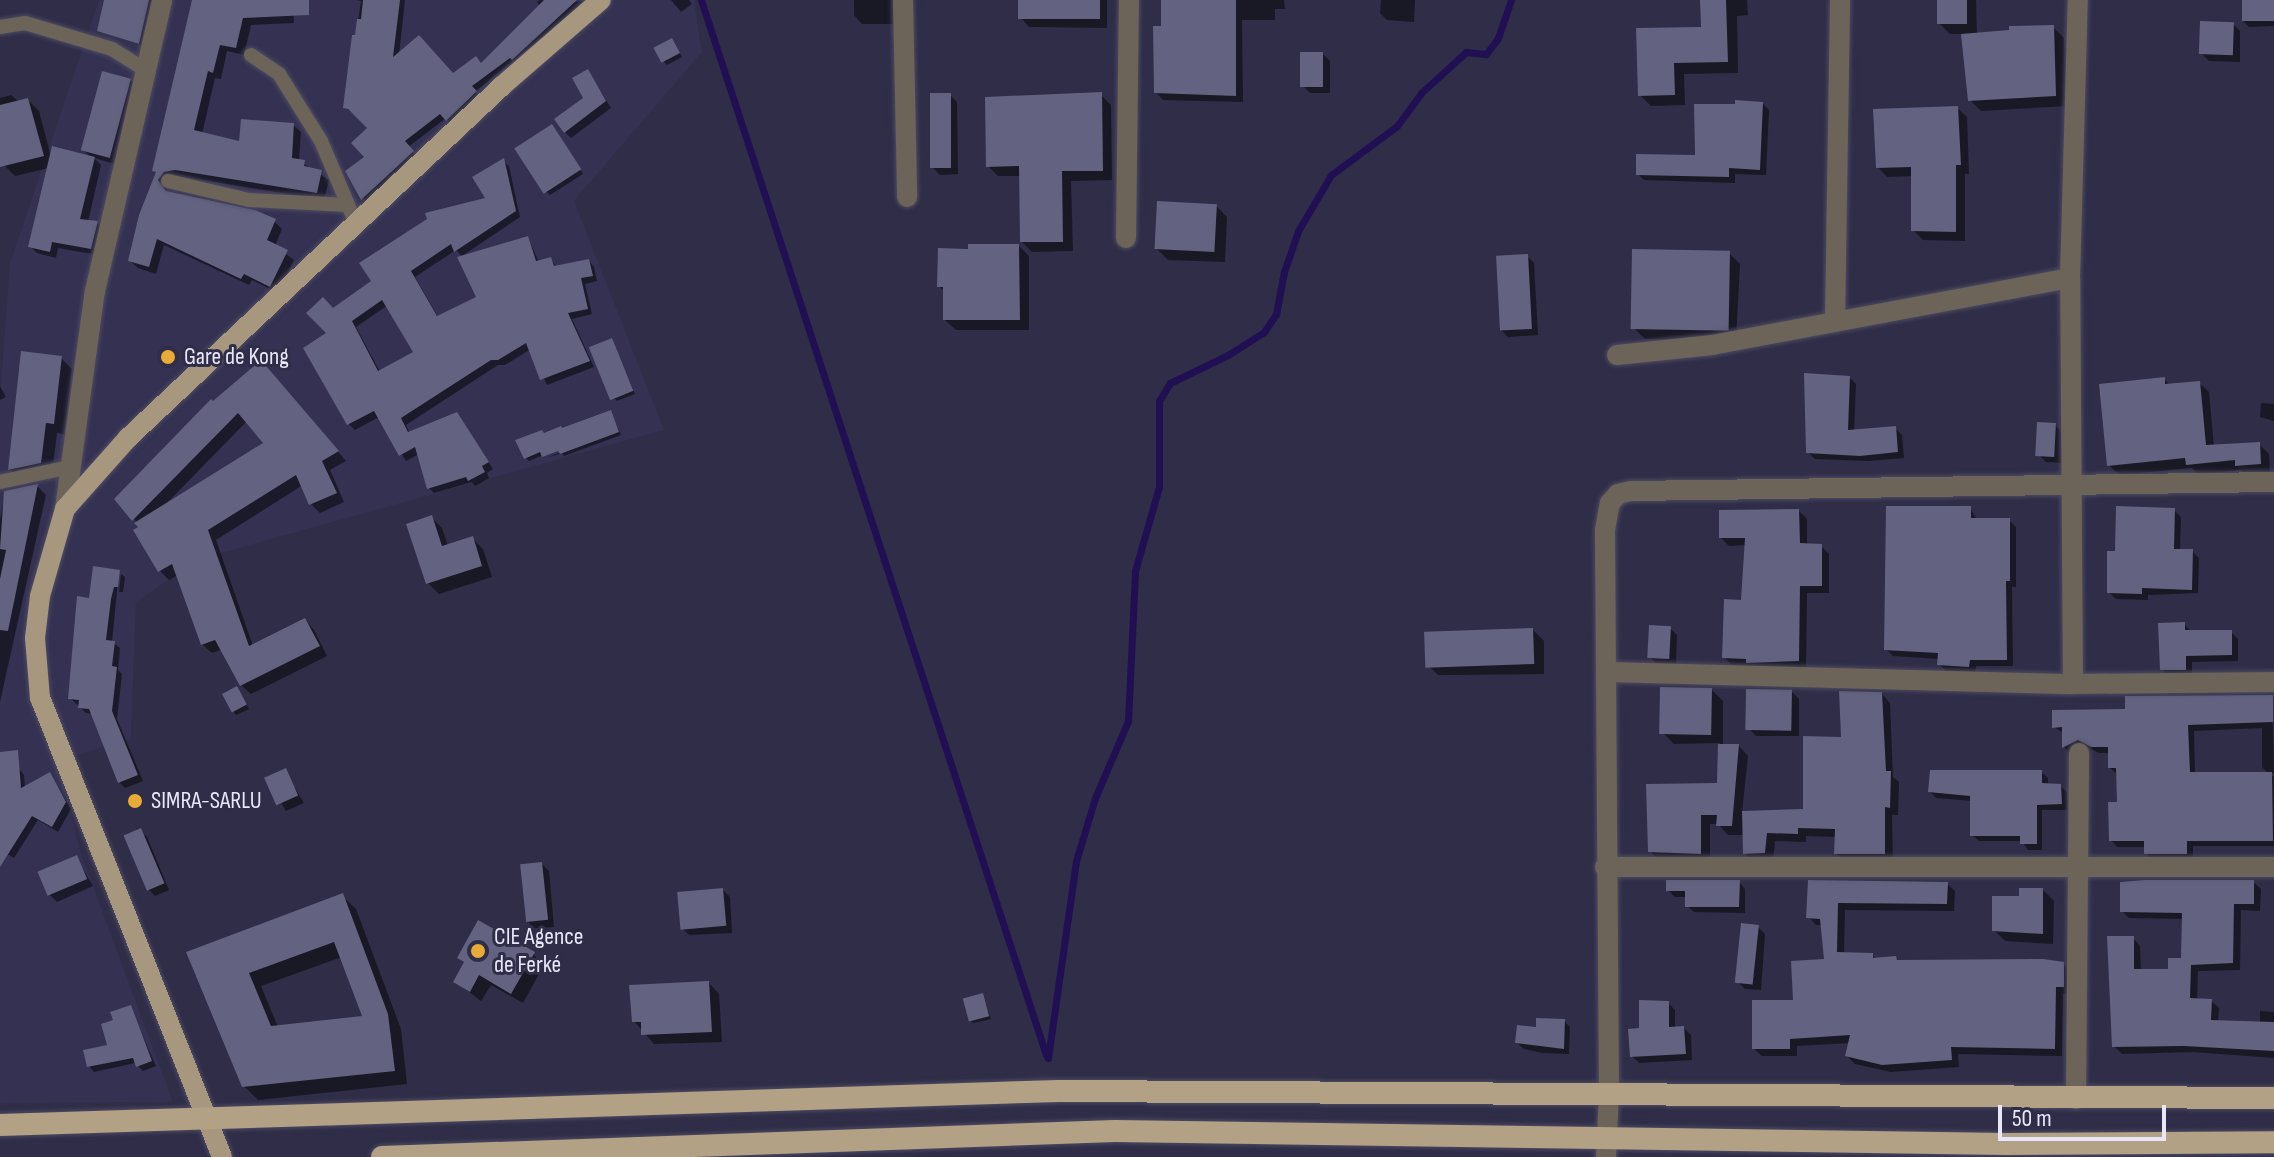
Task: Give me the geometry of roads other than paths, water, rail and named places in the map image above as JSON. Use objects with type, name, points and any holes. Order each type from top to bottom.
[{"type":"highway","points":[[0,1125],[209,1121],[1058,1091],[2274,1098]]},
{"type":"highway","points":[[382,1157],[1115,1131],[1607,1148],[1805,1150],[2006,1151],[2274,1142]]},
{"type":"main road","points":[[222,1157],[40,698],[35,638],[40,596],[65,509],[128,438],[357,226],[502,86],[601,0]]},
{"type":"street","points":[[65,509],[95,291],[162,0]]},
{"type":"street","points":[[903,0],[907,197]]},
{"type":"street","points":[[1126,238],[1129,0]]},
{"type":"street","points":[[1835,321],[1840,0]]},
{"type":"street","points":[[2073,684],[2070,278],[2078,0]]},
{"type":"street","points":[[1617,355],[1683,350],[2070,278]]},
{"type":"street","points":[[1607,1148],[1605,867],[1608,672],[1605,530],[1610,503],[1618,494],[1631,491],[2274,482]]},
{"type":"street","points":[[1608,672],[2073,684],[2274,682]]},
{"type":"street","points":[[2076,1099],[2079,753]]},
{"type":"street","points":[[1605,867],[2274,867]]},
{"type":"lane","points":[[0,27],[25,23],[112,49],[146,70]]},
{"type":"lane","points":[[251,55],[279,74],[321,141],[357,226]]},
{"type":"lane","points":[[168,181],[249,200],[348,205]]},
{"type":"lane","points":[[0,482],[70,467]]},
{"type":"waterway","points":[[701,0],[1046,1055]]},
{"type":"waterway","points":[[1048,1058],[1076,861],[1095,798],[1128,721],[1135,571],[1159,487],[1159,401],[1170,383],[1228,355],[1264,332],[1276,314],[1284,272],[1298,231],[1331,175],[1397,126],[1422,92],[1466,52],[1486,54],[1498,38],[1511,0]]},
{"type":"place","name":"Gare de Kong","points":[[168,357]]},
{"type":"place","name":"SIMRA-SARLU","points":[[135,801]]},
{"type":"place","name":"CIE Agence de Ferké","points":[[478,951]]}]
